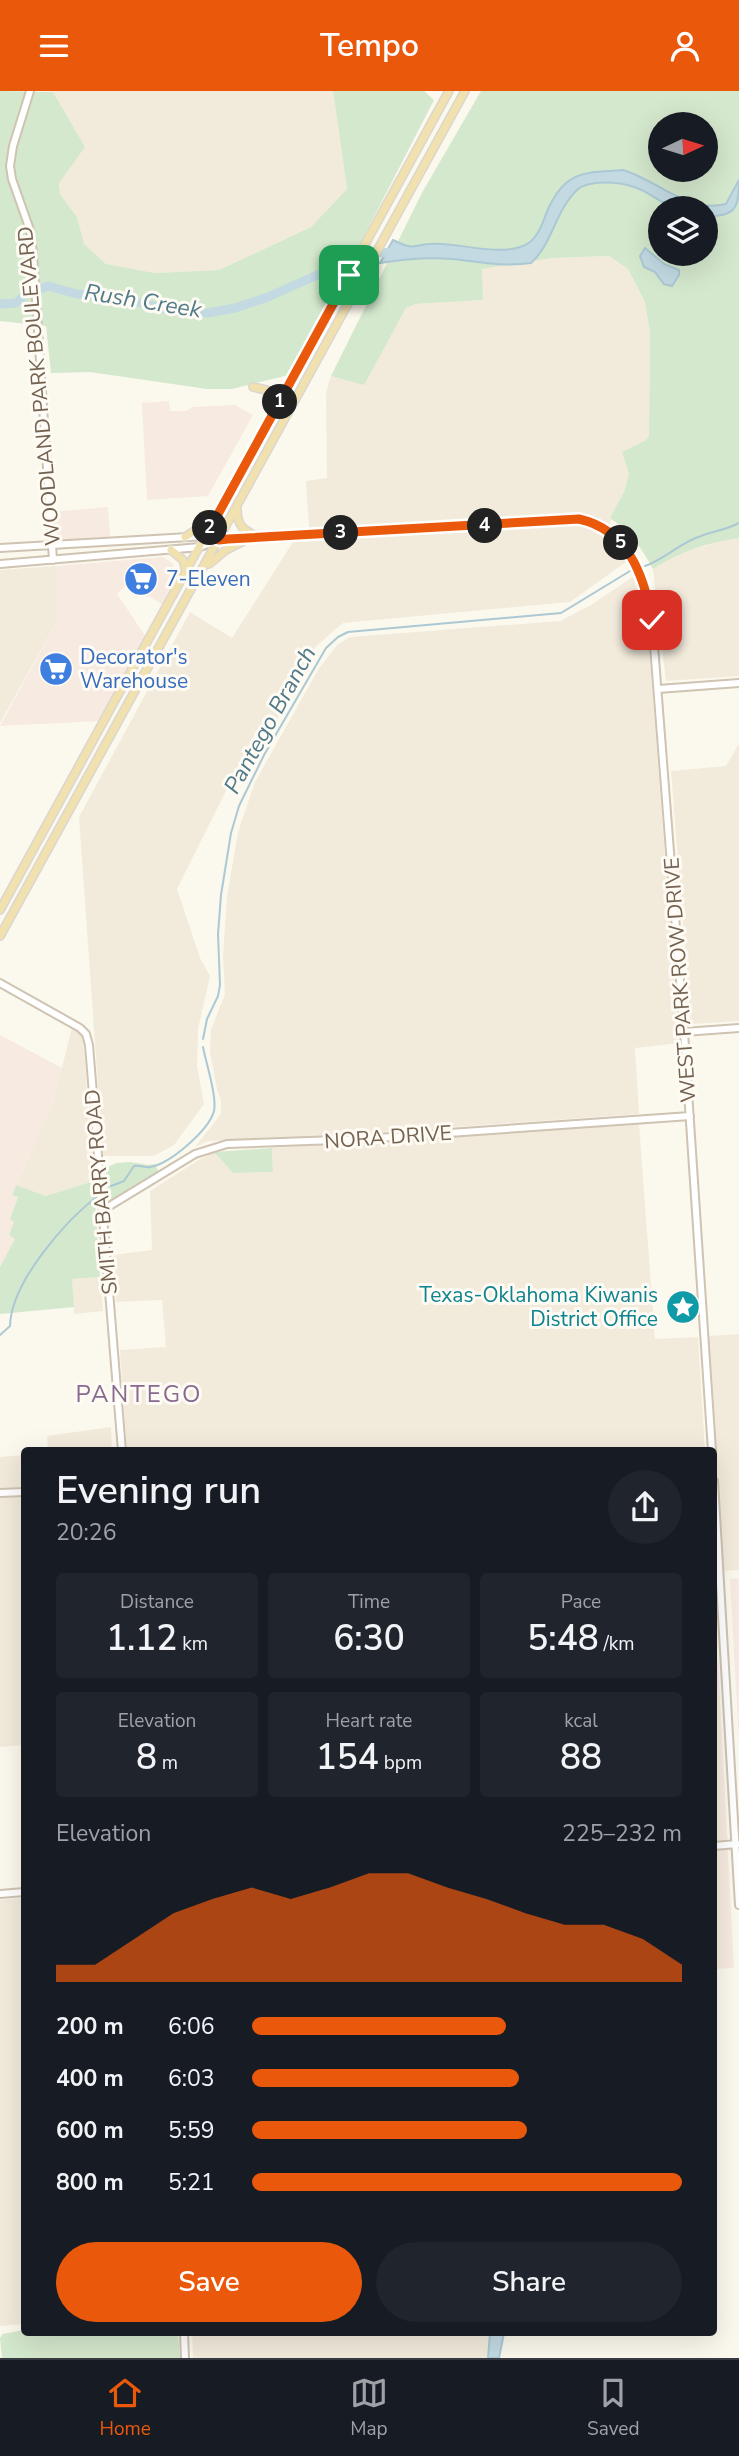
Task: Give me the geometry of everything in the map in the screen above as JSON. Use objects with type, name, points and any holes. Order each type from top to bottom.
[{"type":"main road","name":"WOODLAND PARK BOULEVARD","points":[[30,91],[13,146],[10,166],[30,230],[53,560]]},
{"type":"main road","points":[[0,910],[449,91]]},
{"type":"main road","points":[[0,936],[465,91]]},
{"type":"main road","points":[[253,387],[274,394],[278,405]]},
{"type":"main road","points":[[237,507],[241,529],[259,538]]},
{"type":"main road","points":[[186,537],[218,514]]},
{"type":"main road","name":"WEST PARK ROW DRIVE","points":[[259,538],[579,519],[611,532],[624,545],[644,585],[652,620],[658,689],[712,1447]]},
{"type":"main road","points":[[0,548],[206,536],[219,540]]},
{"type":"main road","points":[[203,569],[226,550],[249,538]]},
{"type":"main road","points":[[0,564],[172,550],[200,547],[219,540],[259,538]]},
{"type":"main road","points":[[127,540],[128,554]]},
{"type":"main road","points":[[172,550],[183,560],[186,572]]},
{"type":"main road","points":[[658,689],[739,683]]},
{"type":"main road","name":"SMITH BARRY ROAD","points":[[0,983],[80,1028],[86,1034],[89,1045],[122,1447]]},
{"type":"main road","points":[[684,1032],[739,1028]]},
{"type":"main road","name":"NORA DRIVE","points":[[103,1210],[195,1154],[227,1144],[362,1139],[690,1117]]},
{"type":"main road","points":[[0,1493],[21,1492]]},
{"type":"main road","points":[[717,1528],[739,1905]]},
{"type":"main road","points":[[717,1846],[737,1844]]},
{"type":"main road","points":[[0,1893],[21,1892]]},
{"type":"main road","points":[[184,2336],[185,2358]]},
{"type":"shaded area","points":[[48,91],[333,91],[347,189],[311,227],[219,270],[155,273],[106,264],[83,244],[77,217],[60,194],[53,92]]},
{"type":"shaded area","points":[[609,256],[628,269],[645,302],[650,333],[649,436],[622,452],[629,474],[624,492],[604,535],[626,562],[570,602],[343,623],[316,646],[269,734],[257,729],[177,889],[200,958],[210,976],[198,1029],[197,1066],[204,1104],[174,1145],[154,1156],[103,1156],[79,817],[190,612],[232,638],[293,542],[310,541],[306,481],[327,478],[326,392],[331,376],[364,384],[406,308],[416,304],[483,300],[481,269],[552,258]]},
{"type":"shaded area","points":[[169,401],[170,411],[235,405],[253,415],[208,496],[147,500],[142,403]]},
{"type":"shaded area","points":[[108,507],[110,537],[53,541],[52,512]]},
{"type":"shaded area","points":[[739,538],[739,676],[666,681],[653,569],[673,556],[723,540]]},
{"type":"shaded area","points":[[163,557],[172,563],[176,571],[175,579],[162,604],[127,584],[117,594],[146,637],[99,721],[0,726],[58,619],[56,566]]},
{"type":"shaded area","points":[[56,566],[58,619],[0,723],[0,570]]},
{"type":"shaded area","points":[[634,576],[648,634],[679,1043],[635,1048],[639,1114],[312,1137],[208,1141],[195,1147],[221,1114],[221,1101],[210,1052],[211,1030],[225,994],[223,956],[227,897],[238,832],[255,782],[318,670],[337,645],[350,637],[560,621],[591,605]]},
{"type":"shaded area","points":[[739,744],[739,1021],[691,1024],[671,771],[726,766]]},
{"type":"shaded area","points":[[72,1027],[80,1032],[83,1039],[94,1181],[46,1196],[16,1185],[53,1104]]},
{"type":"shaded area","points":[[0,1035],[62,1068],[53,1104],[12,1194],[18,1196],[10,1219],[15,1221],[16,1239],[0,1267]]},
{"type":"shaded area","points":[[639,1124],[655,1339],[698,1337],[705,1447],[127,1447],[120,1350],[166,1347],[162,1300],[116,1302],[113,1255],[152,1250],[150,1191],[214,1152],[233,1173],[273,1172],[272,1148]]},
{"type":"shaded area","points":[[100,1277],[103,1311],[74,1314],[72,1279]]},
{"type":"shaded area","points":[[739,1334],[739,1570],[721,1571],[717,1447],[714,1447],[707,1336]]},
{"type":"shaded area","points":[[111,1427],[112,1447],[48,1447],[47,1436]]},
{"type":"shaded area","points":[[21,1455],[21,1745],[0,1747],[0,1457]]},
{"type":"shaded area","points":[[739,1578],[739,1741],[730,1579]]},
{"type":"shaded area","points":[[717,1661],[734,1968],[717,1969]]},
{"type":"shaded area","points":[[21,1898],[21,2324],[0,2326],[0,1900]]},
{"type":"shaded area","points":[[192,2336],[490,2336],[488,2358],[193,2358]]},
{"type":"green space","points":[[0,91],[53,92],[85,147],[59,183],[60,194],[77,217],[84,244],[106,264],[155,273],[219,270],[311,227],[347,189],[333,91],[424,91],[434,100],[293,374],[232,389],[207,389],[90,372],[51,373],[46,326],[0,321]]},
{"type":"green space","points":[[481,91],[739,91],[739,538],[694,549],[653,569],[635,541],[610,518],[624,492],[629,474],[622,452],[649,436],[650,333],[645,302],[628,269],[609,256],[552,258],[482,269],[483,300],[416,304],[406,308],[364,385],[331,376],[423,191]]},
{"type":"green space","points":[[272,1148],[273,1172],[233,1173],[214,1152]]},
{"type":"green space","points":[[130,1162],[155,1164],[160,1175],[114,1202],[109,1201],[105,1168]]},
{"type":"green space","points":[[94,1181],[100,1277],[72,1279],[74,1307],[0,1314],[0,1267],[15,1239],[9,1235],[14,1222],[10,1219],[18,1197],[12,1195],[16,1185],[46,1196]]},
{"type":"green space","points":[[21,2331],[21,2336],[178,2336],[180,2358],[2,2358],[0,2338],[3,2334]]},
{"type":"water","points":[[623,170],[675,196],[653,196],[634,187],[613,183],[582,187],[570,198],[544,246],[531,263],[502,264],[435,258],[380,263],[393,240],[411,246],[441,244],[495,250],[520,247],[535,236],[553,200],[567,182],[596,172]]},
{"type":"water","points":[[739,180],[737,203],[725,214],[718,216],[718,205],[726,204]]},
{"type":"water","points":[[645,248],[648,251],[648,266],[669,266],[679,270],[672,286],[664,284],[655,272],[644,267],[640,256]]},
{"type":"water","points":[[490,2336],[503,2336],[499,2358],[488,2358]]},
{"type":"waterway","name":"Rush Creek","points":[[0,304],[16,303],[25,295],[48,286],[77,294],[120,298],[174,311],[208,313],[235,308],[268,297],[369,252],[396,253]]},
{"type":"waterway","name":"Pantego Branch","points":[[645,566],[694,539],[739,523]]},
{"type":"waterway","name":"Pantego Branch","points":[[203,1039],[207,1019],[220,985],[218,934],[221,895],[231,833],[239,806],[264,755],[326,648],[348,632],[561,613],[630,571]]},
{"type":"waterway","name":"Pantego Branch","points":[[111,1186],[124,1181],[134,1166],[150,1167],[168,1160],[197,1136],[211,1119],[215,1105],[203,1047]]},
{"type":"waterway","name":"Pantego Branch","points":[[0,1335],[10,1326],[20,1290],[42,1253],[71,1220],[99,1195]]},
{"type":"place","name":"7-Eleven","points":[[141,579]]},
{"type":"place","name":"Decorator's Warehouse","points":[[56,669]]},
{"type":"place","name":"Texas-Oklahoma Kiwanis District Office","points":[[683,1307]]},
{"type":"district","name":"PANTEGO","points":[[139,1394]]},
{"type":"route","points":[[349,275],[206,536],[219,540],[579,519],[611,532],[624,545],[644,585],[652,620]]}]
